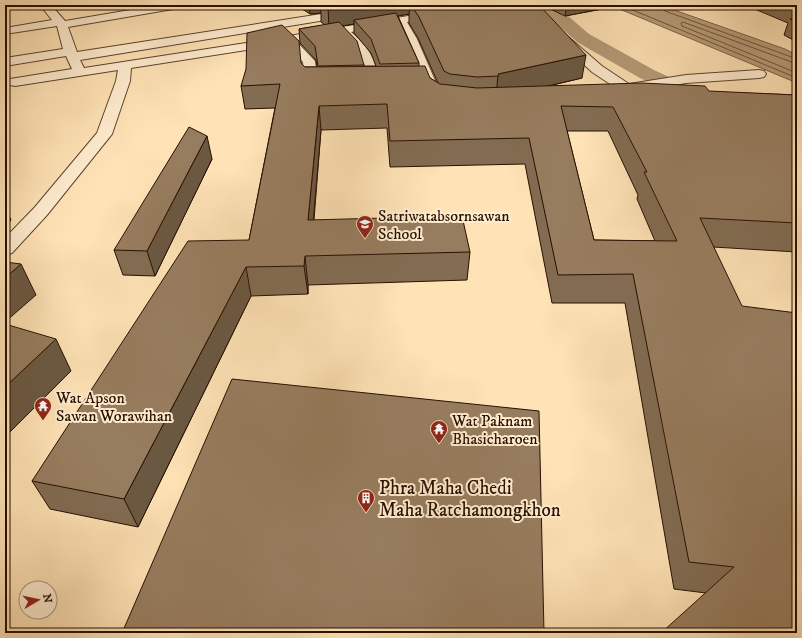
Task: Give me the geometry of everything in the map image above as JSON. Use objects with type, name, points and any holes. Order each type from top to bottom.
[{"type":"street","points":[[45,5],[60,24],[71,54],[80,72]]},
{"type":"street","points":[[5,30],[60,24],[179,5]]},
{"type":"street","points":[[341,5],[353,12]]},
{"type":"street","points":[[5,62],[71,54],[399,5]]},
{"type":"street","points":[[15,82],[288,40],[425,16],[425,12],[416,5]]},
{"type":"street","points":[[533,5],[539,18],[597,69],[627,89],[632,99],[631,103]]},
{"type":"street","points":[[401,21],[411,39],[436,98],[444,104]]},
{"type":"street","points":[[343,31],[363,48],[367,54],[373,85]]},
{"type":"street","points":[[288,40],[309,61],[312,86],[337,87]]},
{"type":"street","points":[[5,249],[42,211],[104,134],[123,82],[125,65]]},
{"type":"street","points":[[627,89],[686,79],[759,74]]},
{"type":"street","points":[[416,83],[430,83]]},
{"type":"street","points":[[359,85],[387,84]]},
{"type":"water","points":[[610,5],[660,5],[785,49],[797,55],[797,83]]},
{"type":"building","points":[[325,5],[341,5],[328,7]]},
{"type":"building","points":[[411,5],[539,5],[586,55],[498,74],[499,76],[477,77],[450,74],[444,71],[419,17]]},
{"type":"building","points":[[787,5],[797,5],[797,9]]},
{"type":"building","points":[[396,13],[419,63],[380,64],[371,39],[354,20]]},
{"type":"building","points":[[797,18],[797,23],[790,19]]},
{"type":"building","points":[[339,22],[357,41],[364,65],[318,66],[315,46],[299,29]]},
{"type":"building","points":[[282,25],[299,41],[301,63],[305,67],[425,66],[430,78],[440,84],[477,88],[642,83],[705,86],[709,91],[797,95],[797,223],[700,218],[742,306],[797,313],[797,633],[661,633],[734,567],[689,562],[633,274],[558,275],[529,138],[390,141],[387,104],[319,106],[308,220],[462,216],[470,252],[305,256],[304,266],[246,267],[124,499],[32,481],[188,241],[249,240],[280,84],[241,86],[246,69],[247,33]],"holes":[[[561,106],[613,107],[647,172],[644,172],[677,241],[594,240]]]},
{"type":"building","points":[[189,127],[207,136],[147,251],[114,250]]},
{"type":"building","points":[[5,262],[21,264],[5,278]]},
{"type":"building","points":[[5,324],[56,339],[5,387]]},
{"type":"building","name":"Phra Maha Chedi Maha Ratchamongkhon","points":[[232,379],[539,411],[544,633],[122,633]]},
{"type":"waterway","points":[[555,5],[552,11],[583,38],[647,74],[689,94],[701,95]]},
{"type":"place","name":"Satriwatabsornsawan School","points":[[365,239]]},
{"type":"place","name":"Wat Apson Sawan Worawihan","points":[[43,421]]},
{"type":"place","name":"Wat Paknam Bhasicharoen","points":[[439,444]]},
{"type":"place","name":"Phra Maha Chedi Maha Ratchamongkhon","points":[[366,513]]}]
